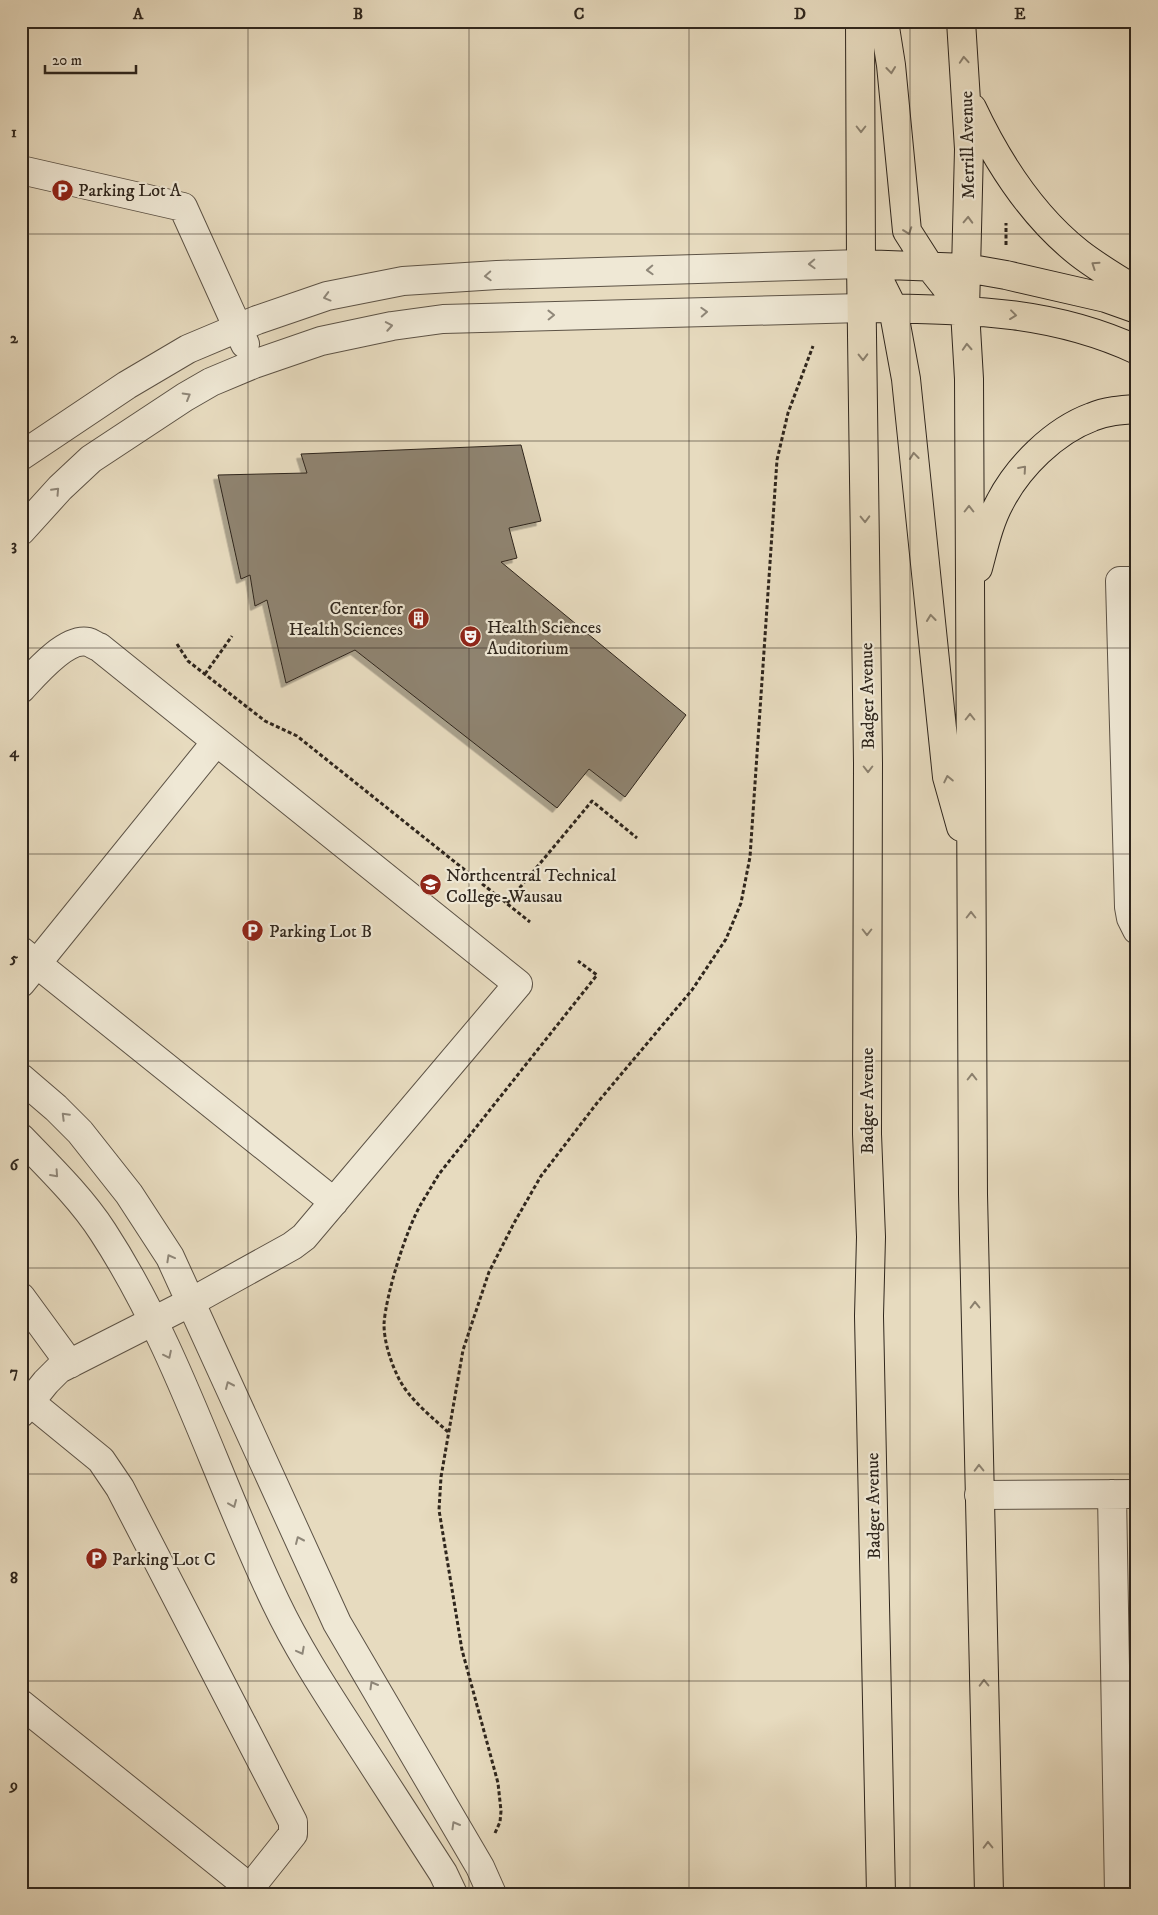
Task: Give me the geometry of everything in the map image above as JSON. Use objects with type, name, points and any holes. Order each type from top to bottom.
[{"type":"main road","points":[[860,21],[862,308],[965,310],[1016,315],[1064,323],[1105,336],[1137,350]]},
{"type":"main road","points":[[884,21],[891,65],[906,223],[911,239],[930,267],[965,310],[969,379],[973,1194],[989,1894]]},
{"type":"main road","name":"Merrill Avenue","points":[[961,21],[967,99],[970,189],[965,310]]},
{"type":"main road","points":[[967,99],[996,157],[1012,181],[1045,220],[1065,242],[1083,257],[1137,291]]},
{"type":"main road","points":[[861,264],[966,268],[1006,275],[1106,298],[1137,309]]},
{"type":"main road","points":[[861,264],[881,284],[893,308],[908,392],[947,777],[971,860]]},
{"type":"main road","name":"Badger Avenue","points":[[862,308],[868,763],[867,1134],[870,1237],[869,1316],[881,1894]]},
{"type":"main road","points":[[970,593],[994,515],[1006,491],[1021,472],[1050,443],[1082,421],[1114,411],[1137,408]]},
{"type":"street","points":[[21,170],[183,207],[254,364]]},
{"type":"street","points":[[21,456],[127,385],[188,349],[238,328],[327,296],[403,281],[507,275],[861,264]]},
{"type":"street","points":[[21,531],[70,478],[100,452],[185,396],[234,372],[312,344],[356,333],[443,319],[862,308]]},
{"type":"street","points":[[1137,581],[1120,581],[1132,832],[1129,907],[1131,918],[1137,930]]},
{"type":"street","points":[[21,689],[44,664],[62,650],[86,642],[99,647],[518,984],[308,1233],[292,1246],[191,1302],[59,1369],[46,1382],[26,1408],[101,1460],[120,1488],[294,1822],[293,1834],[250,1888],[21,1704]]},
{"type":"street","points":[[216,742],[26,966],[334,1202]]},
{"type":"street","points":[[21,1078],[68,1119],[129,1194],[170,1257],[337,1623],[480,1867],[492,1894]]},
{"type":"street","points":[[21,1138],[56,1175],[102,1230],[134,1284],[178,1375],[263,1574],[308,1664],[449,1885]]},
{"type":"street","points":[[21,1297],[70,1364]]},
{"type":"street","points":[[979,1495],[1124,1494],[1119,1894]]},
{"type":"path","points":[[1006,220],[1006,247]]},
{"type":"path","points":[[496,1831],[500,1822],[501,1811],[498,1783],[462,1650],[439,1510],[441,1477],[463,1350],[490,1272],[541,1176],[597,1103],[692,990],[726,939],[741,903],[750,856],[777,460],[788,414],[813,346]]},
{"type":"path","points":[[205,674],[232,636]]},
{"type":"path","points":[[177,644],[188,661],[266,721],[297,736],[530,922]]},
{"type":"path","points":[[507,904],[592,801],[637,838]]},
{"type":"path","points":[[449,1433],[408,1393],[398,1378],[386,1343],[384,1324],[390,1292],[406,1239],[420,1205],[440,1174],[597,975],[578,961]]},
{"type":"building","name":"Center for Health Sciences","points":[[521,445],[541,521],[509,528],[517,558],[501,562],[686,715],[625,797],[589,769],[557,808],[355,650],[286,683],[267,600],[255,606],[250,575],[241,579],[218,475],[307,473],[301,454]]},
{"type":"place","name":"Parking Lot A","points":[[62,190]]},
{"type":"place","name":"Center for Health Sciences","points":[[419,618]]},
{"type":"place","name":"Health Sciences Auditorium","points":[[471,637]]},
{"type":"place","name":"Northcentral Technical College-Wausau","points":[[430,885]]},
{"type":"place","name":"Parking Lot B","points":[[253,931]]},
{"type":"place","name":"Parking Lot C","points":[[96,1559]]}]
